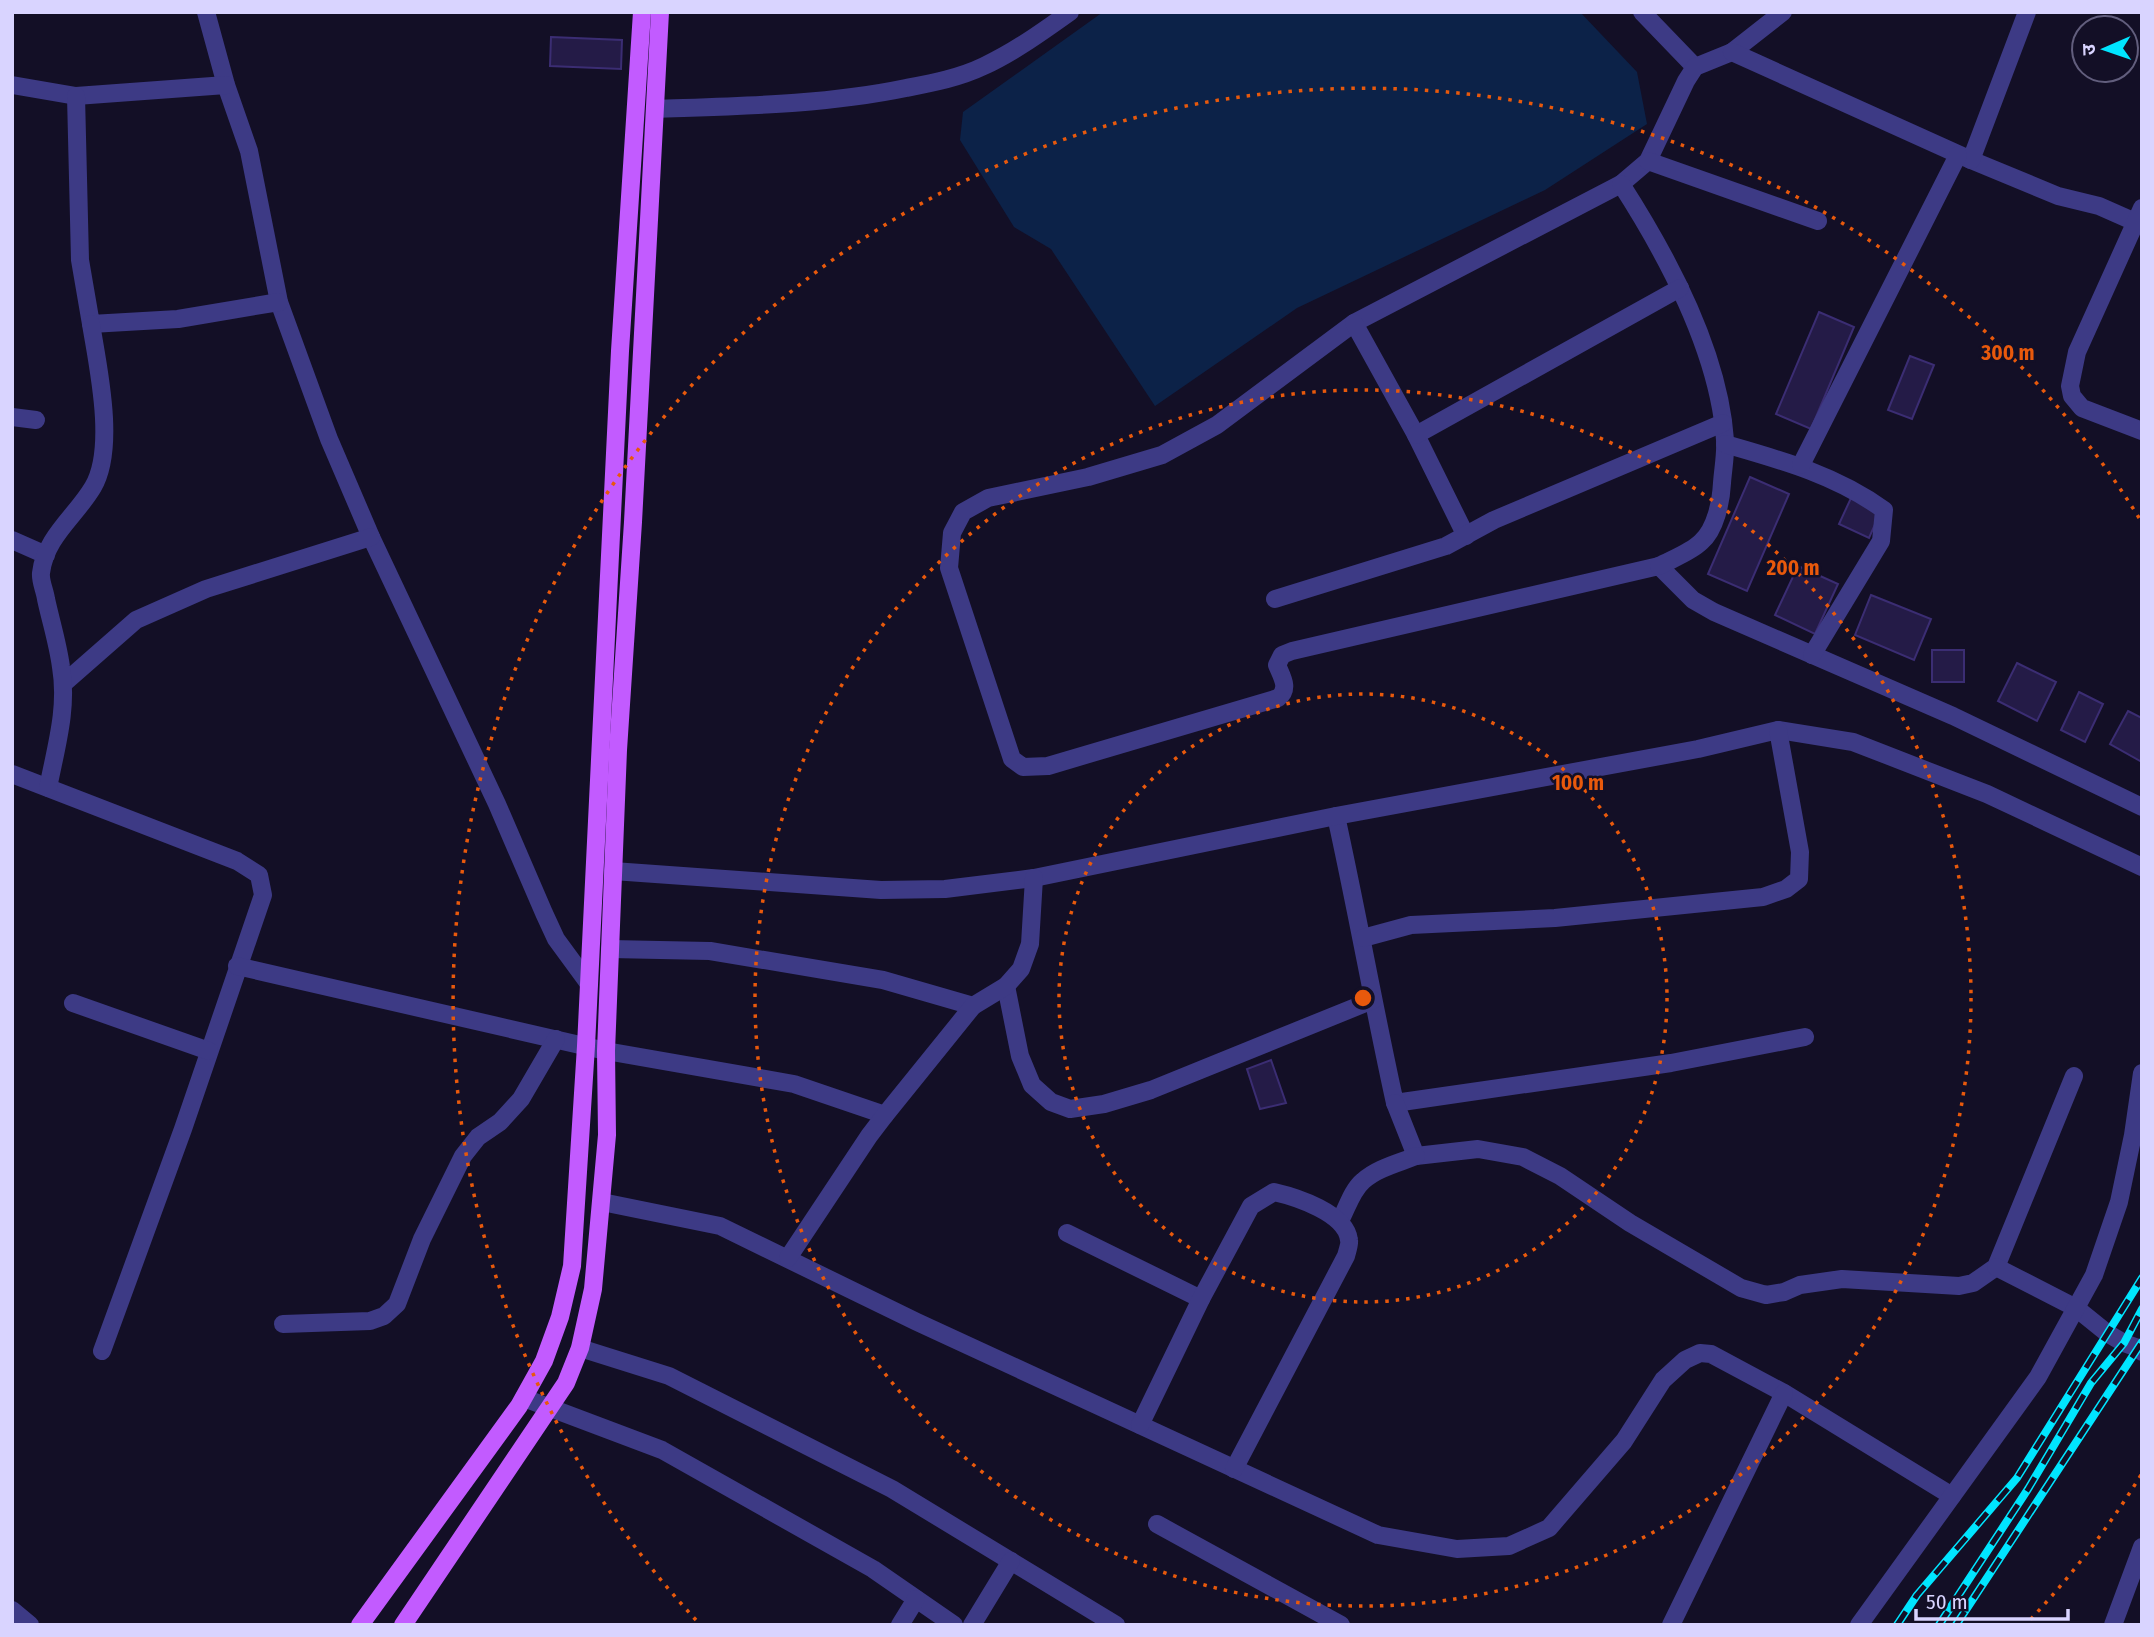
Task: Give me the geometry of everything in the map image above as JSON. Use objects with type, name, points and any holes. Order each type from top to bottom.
[{"type":"main road","points":[[360,1625],[524,1398],[544,1361],[556,1328],[572,1266],[586,1046],[620,351],[642,12]]},
{"type":"main road","points":[[403,1625],[565,1383],[580,1348],[593,1289],[607,1135],[606,1051],[618,750],[660,12]]},
{"type":"street","points":[[206,12],[226,85],[249,150],[279,302],[329,439],[371,537],[497,804],[556,939],[589,984]]},
{"type":"street","points":[[655,109],[862,97],[941,81],[982,67],[1028,41],[1070,12]]},
{"type":"street","points":[[1642,12],[1695,67]]},
{"type":"street","points":[[1621,184],[1651,230],[1680,288],[1709,363],[1723,422],[1725,444],[1722,494],[1714,523],[1702,542],[1659,566],[1292,651],[1282,655],[1277,665],[1285,686],[1283,695],[1278,698],[1048,765],[1023,767],[1012,759],[949,568],[951,533],[963,512],[988,498],[1088,477],[1162,455],[1217,425],[1354,323],[1621,184],[1648,161],[1695,67],[1732,52],[1783,12]]},
{"type":"street","points":[[1801,465],[1964,158],[2028,12]]},
{"type":"street","points":[[1732,52],[1964,158],[2058,196],[2140,219],[2077,352],[2070,386],[2072,396],[2082,408],[2142,431]]},
{"type":"street","points":[[12,85],[76,96],[226,85]]},
{"type":"street","points":[[48,788],[65,702],[61,667],[41,574],[46,555],[58,532],[94,486],[104,437],[102,396],[80,260],[76,96]]},
{"type":"street","points":[[1648,161],[1818,222]]},
{"type":"street","points":[[1416,435],[1680,288]]},
{"type":"street","points":[[91,324],[178,319],[279,302]]},
{"type":"street","points":[[1354,323],[1416,435],[1466,536]]},
{"type":"street","points":[[12,417],[36,420]]},
{"type":"street","points":[[1275,599],[1446,546],[1494,520],[1723,422]]},
{"type":"street","points":[[1725,444],[1801,465],[1865,496],[1884,510],[1881,541],[1812,655]]},
{"type":"street","points":[[63,684],[136,620],[206,589],[371,537]]},
{"type":"street","points":[[12,540],[46,555]]},
{"type":"street","points":[[1659,566],[1693,600],[1714,612],[1953,716],[2142,807]]},
{"type":"street","points":[[613,871],[881,890],[945,889],[1034,878],[1778,730],[1853,742],[1987,794],[2142,867]]},
{"type":"street","points":[[1363,937],[1410,925],[1555,918],[1763,897],[1786,889],[1799,879],[1800,852],[1778,730]]},
{"type":"street","points":[[12,774],[237,861],[259,875],[263,895],[102,1351]]},
{"type":"street","points":[[1336,816],[1395,1103],[1416,1156]]},
{"type":"street","points":[[788,1258],[885,1115],[973,1006],[1006,986],[1021,969],[1030,944],[1034,878]]},
{"type":"street","points":[[610,949],[710,951],[883,980],[973,1006]]},
{"type":"street","points":[[237,967],[606,1051],[794,1084],[885,1115]]},
{"type":"street","points":[[1006,986],[1020,1056],[1032,1085],[1051,1102],[1070,1109],[1104,1104],[1150,1090],[1373,1000]]},
{"type":"street","points":[[72,1003],[209,1051]]},
{"type":"street","points":[[1395,1103],[1671,1063],[1805,1037]]},
{"type":"street","points":[[284,1324],[370,1321],[384,1316],[397,1304],[422,1240],[463,1156],[478,1137],[500,1122],[521,1099],[555,1039]]},
{"type":"street","points":[[1859,1625],[2038,1377],[2094,1275],[2119,1202],[2142,1073]]},
{"type":"street","points":[[1340,1221],[1355,1191],[1375,1173],[1416,1156],[1478,1149],[1523,1157],[1560,1175],[1630,1223],[1741,1288],[1766,1295],[1784,1292],[1800,1285],[1842,1279],[1959,1286],[1973,1283],[1996,1267],[2074,1076]]},
{"type":"street","points":[[1140,1425],[1201,1299],[1251,1206],[1274,1192],[1299,1198],[1340,1221],[1349,1240],[1346,1256],[1234,1469]]},
{"type":"street","points":[[602,1202],[720,1226],[917,1322],[1378,1535],[1457,1549],[1509,1546],[1549,1528],[1624,1441],[1663,1380],[1685,1360],[1700,1353],[1711,1354],[1784,1394],[1952,1496]]},
{"type":"street","points":[[1067,1233],[1201,1299]]},
{"type":"street","points":[[1996,1267],[2076,1308],[2107,1333],[2142,1352]]},
{"type":"street","points":[[580,1348],[669,1376],[892,1489],[1116,1625]]},
{"type":"street","points":[[1671,1625],[1784,1394]]},
{"type":"street","points":[[524,1398],[662,1450],[873,1569],[954,1625]]},
{"type":"street","points":[[1157,1524],[1341,1625]]},
{"type":"street","points":[[2113,1625],[2142,1547]]},
{"type":"street","points":[[972,1625],[1011,1561]]},
{"type":"street","points":[[900,1625],[916,1599]]},
{"type":"street","points":[[12,1610],[30,1625]]},
{"type":"water","points":[[1103,12],[1580,12],[1637,72],[1647,124],[1545,190],[1297,308],[1155,406],[1051,249],[1014,227],[960,140],[963,112]]},
{"type":"building","points":[[551,37],[622,40],[621,69],[550,66]]},
{"type":"building","points":[[1819,312],[1854,327],[1811,429],[1776,414]]},
{"type":"building","points":[[1910,356],[1934,365],[1912,419],[1888,410]]},
{"type":"building","points":[[1750,477],[1789,494],[1747,591],[1708,574]]},
{"type":"building","points":[[1851,498],[1881,511],[1869,538],[1839,524]]},
{"type":"building","points":[[1798,566],[1838,584],[1815,634],[1775,615]]},
{"type":"building","points":[[1871,595],[1931,619],[1914,660],[1855,635]]},
{"type":"building","points":[[1932,650],[1964,650],[1964,682],[1932,682]]},
{"type":"building","points":[[2017,663],[2056,682],[2037,721],[1998,701]]},
{"type":"building","points":[[2079,692],[2103,704],[2085,742],[2061,730]]},
{"type":"building","points":[[2128,711],[2142,718],[2142,762],[2110,744]]},
{"type":"building","points":[[1271,1060],[1286,1103],[1260,1109],[1247,1069]]},
{"type":"railway","points":[[1897,1625],[1917,1595],[2017,1478],[2142,1278]]},
{"type":"railway","points":[[1939,1625],[2028,1489],[2091,1383],[2124,1343],[2142,1309]]},
{"type":"railway","points":[[1956,1625],[2142,1342]]}]
